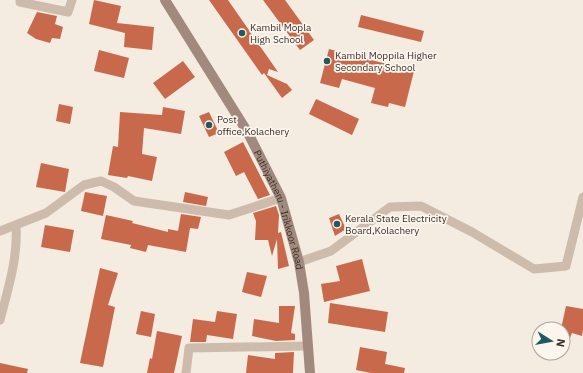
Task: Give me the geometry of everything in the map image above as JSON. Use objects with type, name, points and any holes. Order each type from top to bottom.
[{"type":"main road","name":"Puthiyatheru - Irikkoor Road","points":[[165,0],[248,133],[281,198],[300,262],[310,373]]},
{"type":"street","points":[[20,0],[20,2],[68,12],[72,0]]},
{"type":"street","points":[[0,231],[16,226],[46,212],[84,185],[101,181],[114,187],[134,201],[229,216],[281,198]]},
{"type":"street","points":[[300,262],[331,251],[390,207],[421,206],[472,232],[534,269],[566,266],[580,226],[583,197]]},
{"type":"street","points":[[0,320],[14,269],[17,240],[16,226]]},
{"type":"street","points":[[186,373],[189,348],[308,346]]},
{"type":"building","points":[[94,0],[121,6],[117,23],[154,27],[152,50],[124,47],[125,33],[89,24]]},
{"type":"building","name":"Kambil Mopla High School","points":[[209,0],[228,0],[278,72],[269,69],[267,75],[287,84],[292,90],[282,98],[264,73],[262,75]]},
{"type":"building","points":[[263,0],[285,0],[314,40],[300,50]]},
{"type":"building","points":[[37,12],[57,16],[55,24],[63,27],[60,39],[52,38],[50,43],[36,39],[27,33]]},
{"type":"building","points":[[361,15],[424,31],[421,42],[358,27]]},
{"type":"building","points":[[329,49],[414,71],[405,107],[389,103],[388,107],[371,103],[375,88],[342,79],[339,88],[320,83]]},
{"type":"building","points":[[99,50],[129,58],[124,78],[94,71]]},
{"type":"building","points":[[183,61],[195,77],[165,99],[153,83]]},
{"type":"building","points":[[316,99],[359,119],[352,135],[309,114]]},
{"type":"building","points":[[59,104],[73,107],[70,124],[56,121]]},
{"type":"building","points":[[163,107],[185,111],[181,134],[144,128],[142,154],[157,157],[152,181],[128,176],[127,178],[108,175],[113,146],[118,147],[120,112],[162,115]]},
{"type":"building","name":"Post office,Kolachery","points":[[209,112],[219,133],[209,137],[199,116]]},
{"type":"building","points":[[243,142],[270,195],[258,199],[244,172],[236,176],[224,152]]},
{"type":"building","points":[[41,163],[69,169],[65,192],[36,187]]},
{"type":"building","points":[[85,192],[107,196],[103,216],[81,211]]},
{"type":"building","points":[[185,192],[208,197],[206,206],[183,202]]},
{"type":"building","points":[[276,206],[279,215],[278,233],[281,232],[289,266],[278,269],[277,239],[272,256],[268,240],[255,240],[256,221],[253,213]]},
{"type":"building","points":[[181,214],[201,217],[198,229],[190,228],[186,252],[148,245],[146,252],[130,248],[131,245],[101,239],[106,215],[133,221],[132,223],[168,232],[168,229],[178,231]]},
{"type":"building","name":"Kerala State Electricity Board,Kolachery","points":[[339,214],[346,229],[335,236],[329,218]]},
{"type":"building","points":[[45,225],[74,230],[70,252],[41,247]]},
{"type":"building","points":[[362,259],[370,291],[324,302],[321,284],[340,281],[336,266]]},
{"type":"building","points":[[100,268],[118,273],[108,305],[115,307],[103,367],[80,363]]},
{"type":"building","points":[[247,272],[267,276],[261,297],[242,292]]},
{"type":"building","points":[[330,303],[388,312],[385,332],[328,323]]},
{"type":"building","points":[[279,306],[295,306],[291,333],[295,334],[295,340],[276,341],[252,336],[254,319],[279,323]]},
{"type":"building","points":[[566,306],[583,309],[582,336],[572,333],[571,335],[571,321],[563,321]]},
{"type":"building","points":[[141,311],[155,314],[151,337],[136,334]]},
{"type":"building","points":[[217,311],[237,314],[233,339],[207,335],[206,342],[190,342],[193,319],[215,322]]},
{"type":"building","points":[[157,331],[182,336],[174,373],[147,373],[150,358],[152,359]]},
{"type":"building","points":[[360,347],[387,352],[385,364],[405,368],[404,373],[371,373],[356,370]]},
{"type":"building","points":[[294,352],[293,373],[246,373],[248,355],[275,359],[275,353]]},
{"type":"building","points":[[0,363],[28,369],[27,373],[0,373]]},
{"type":"place","name":"Kambil Mopla High School","points":[[242,33]]},
{"type":"place","name":"Kambil Moppila Higher Secondary School","points":[[327,61]]},
{"type":"place","name":"Post office,Kolachery","points":[[209,125]]},
{"type":"place","name":"Kerala State Electricity Board,Kolachery","points":[[337,224]]}]
